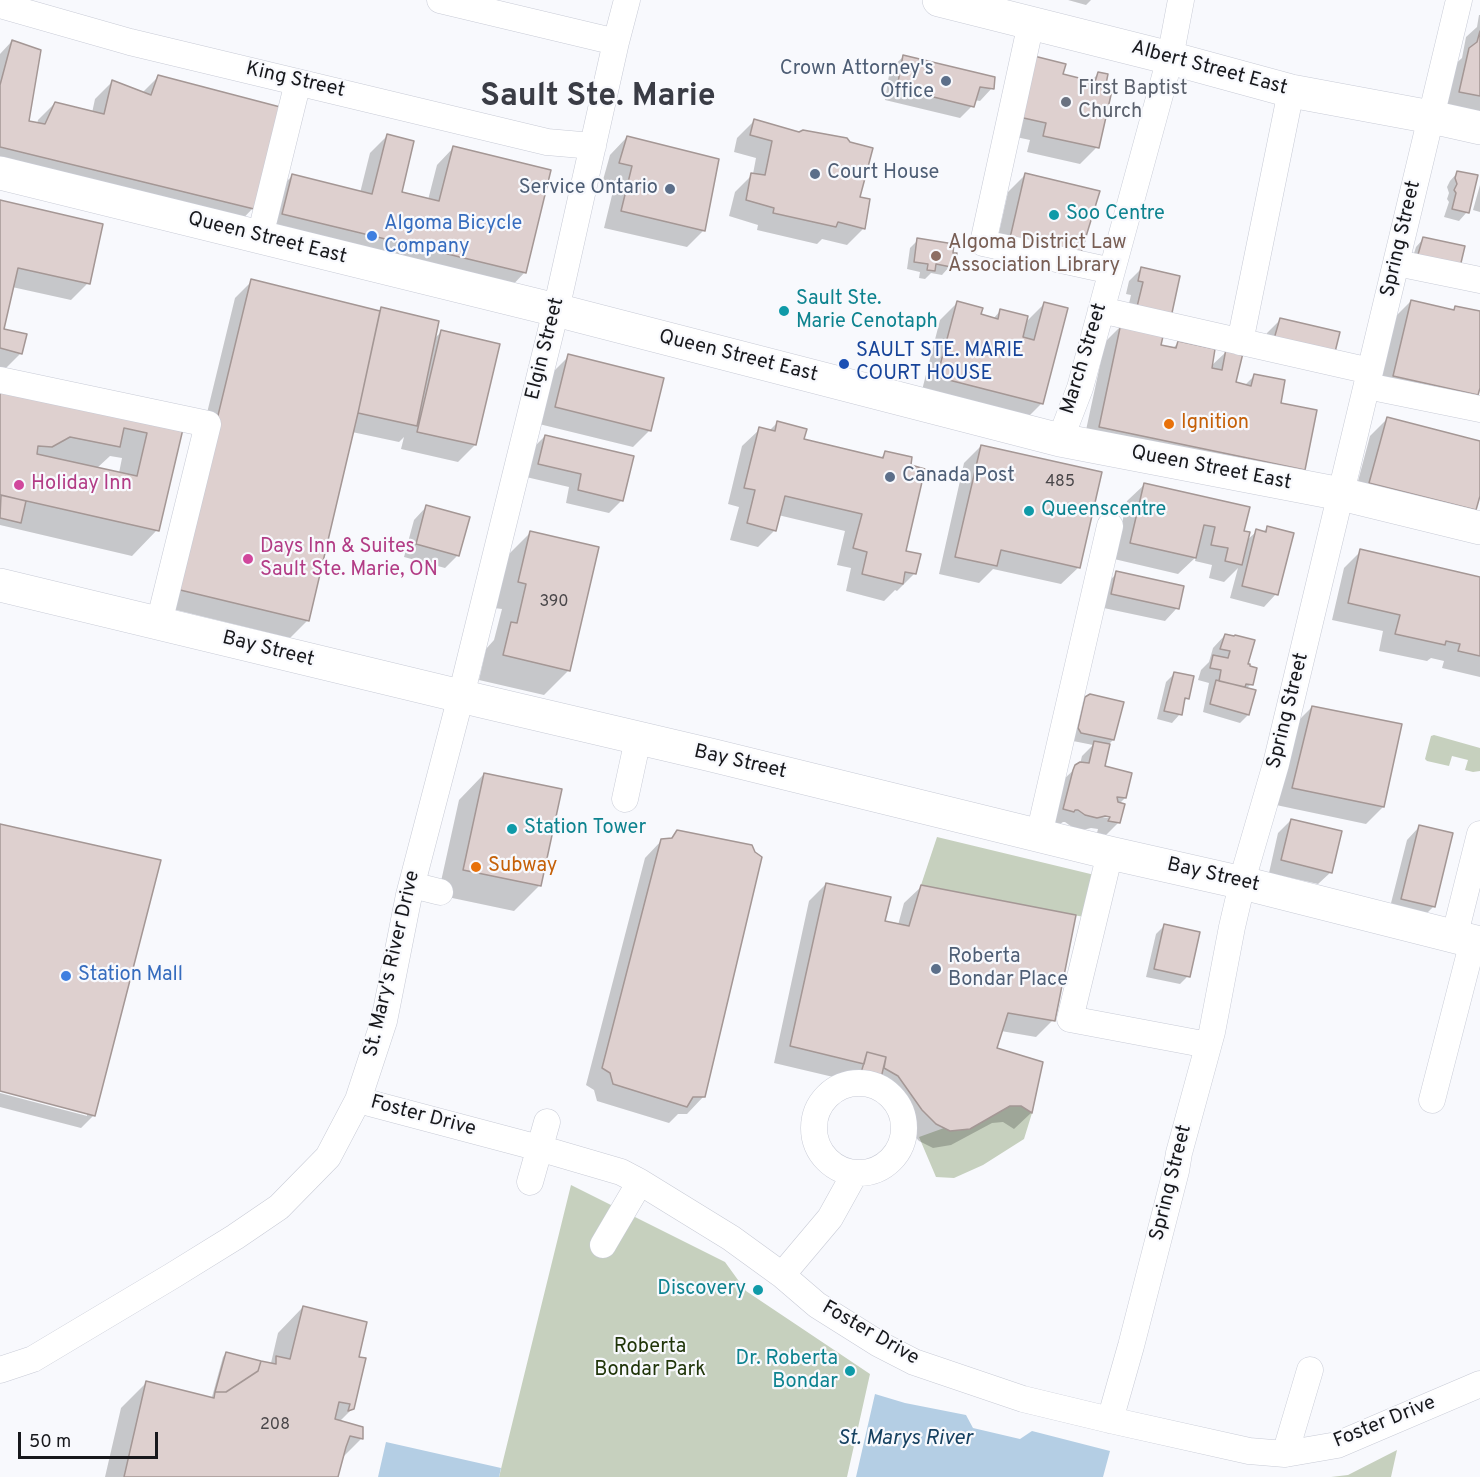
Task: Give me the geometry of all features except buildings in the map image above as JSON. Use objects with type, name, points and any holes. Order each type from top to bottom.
[{"type":"main road","name":"Albert Street East","points":[[939,0],[1292,91],[1480,128]]},
{"type":"main road","name":"Queen Street East","points":[[0,173],[556,310],[1060,440],[1341,494],[1480,528]]},
{"type":"main road","name":"Bay Street","points":[[0,585],[1110,853],[1243,883],[1469,941]]},
{"type":"street","points":[[440,0],[616,42]]},
{"type":"street","name":"Elgin Street","points":[[461,696],[556,310],[627,0]]},
{"type":"street","name":"March Street","points":[[1060,440],[1080,388],[1170,58],[1182,0]]},
{"type":"street","name":"Spring Street","points":[[1110,1420],[1208,1045],[1243,883],[1276,764],[1459,0]]},
{"type":"street","name":"King Street","points":[[0,5],[129,42],[548,142],[593,146]]},
{"type":"street","points":[[1031,23],[983,243],[1112,271]]},
{"type":"street","points":[[264,220],[298,82]]},
{"type":"street","points":[[1240,342],[1292,91]]},
{"type":"street","points":[[1396,263],[1480,280]]},
{"type":"street","points":[[1101,310],[1240,342],[1480,409]]},
{"type":"street","points":[[0,380],[208,424],[159,623]]},
{"type":"street","points":[[1040,835],[1110,526]]},
{"type":"street","name":"St. Mary's River Drive","points":[[0,1370],[33,1359],[235,1237],[279,1207],[328,1157],[358,1100],[384,1021],[412,885],[461,696]]},
{"type":"street","points":[[625,799],[638,739]]},
{"type":"street","points":[[1432,1100],[1469,941],[1480,834]]},
{"type":"street","points":[[1110,853],[1070,1019],[1208,1045]]},
{"type":"street","points":[[412,885],[440,892]]},
{"type":"street","name":"Foster Drive","points":[[358,1100],[621,1172],[731,1238],[782,1275],[817,1305],[879,1344],[915,1362],[1023,1399],[1249,1451],[1285,1454],[1337,1445],[1480,1384]]},
{"type":"street","points":[[530,1182],[547,1122]]},
{"type":"street","points":[[782,1275],[830,1218],[855,1173]]},
{"type":"street","points":[[603,1245],[640,1182]]},
{"type":"street","points":[[1285,1454],[1310,1370]]},
{"type":"green space","points":[[1431,736],[1480,748],[1480,771],[1465,770],[1468,760],[1452,756],[1449,766],[1427,761],[1425,759]]},
{"type":"green space","points":[[937,837],[1103,877],[1094,919],[921,885]]},
{"type":"green space","points":[[1010,1106],[1021,1106],[1032,1113],[1024,1139],[983,1165],[954,1178],[936,1177],[919,1137],[944,1128],[951,1131],[970,1129]]},
{"type":"green space","name":"Roberta Bondar Park","points":[[571,1185],[725,1262],[746,1291],[870,1374],[847,1477],[499,1477]]},
{"type":"green space","points":[[1397,1450],[1391,1477],[1331,1477],[1348,1475]]},
{"type":"water","name":"St. Marys River","points":[[875,1394],[905,1403],[966,1415],[973,1428],[1020,1439],[1032,1431],[1110,1451],[1103,1477],[856,1477]]},
{"type":"water","points":[[386,1442],[501,1468],[499,1477],[378,1477]]},
{"type":"place","name":"Crown Attorney's Office","points":[[946,81]]},
{"type":"place","name":"First Baptist Church","points":[[1066,102]]},
{"type":"place","name":"Court House","points":[[815,174]]},
{"type":"place","name":"Service Ontario","points":[[670,189]]},
{"type":"place","name":"Soo Centre","points":[[1054,215]]},
{"type":"place","name":"Algoma Bicycle Company","points":[[372,236]]},
{"type":"place","name":"Algoma District Law Association Library","points":[[936,256]]},
{"type":"place","name":"Sault Ste. Marie Cenotaph","points":[[784,311]]},
{"type":"place","name":"SAULT STE. MARIE COURT HOUSE","points":[[844,364]]},
{"type":"place","name":"Ignition","points":[[1169,424]]},
{"type":"place","name":"Canada Post","points":[[890,477]]},
{"type":"place","name":"Holiday Inn","points":[[19,485]]},
{"type":"place","name":"Queenscentre","points":[[1029,511]]},
{"type":"place","name":"Days Inn & Suites Sault Ste. Marie, ON","points":[[248,559]]},
{"type":"place","name":"Station Tower","points":[[512,829]]},
{"type":"place","name":"Subway","points":[[476,867]]},
{"type":"place","name":"Roberta Bondar Place","points":[[936,969]]},
{"type":"place","name":"Station Mall","points":[[66,976]]},
{"type":"place","name":"Discovery","points":[[758,1290]]},
{"type":"place","name":"Dr. Roberta Bondar","points":[[850,1371]]},
{"type":"district","name":"Sault Ste. Marie","points":[[598,99]]}]
